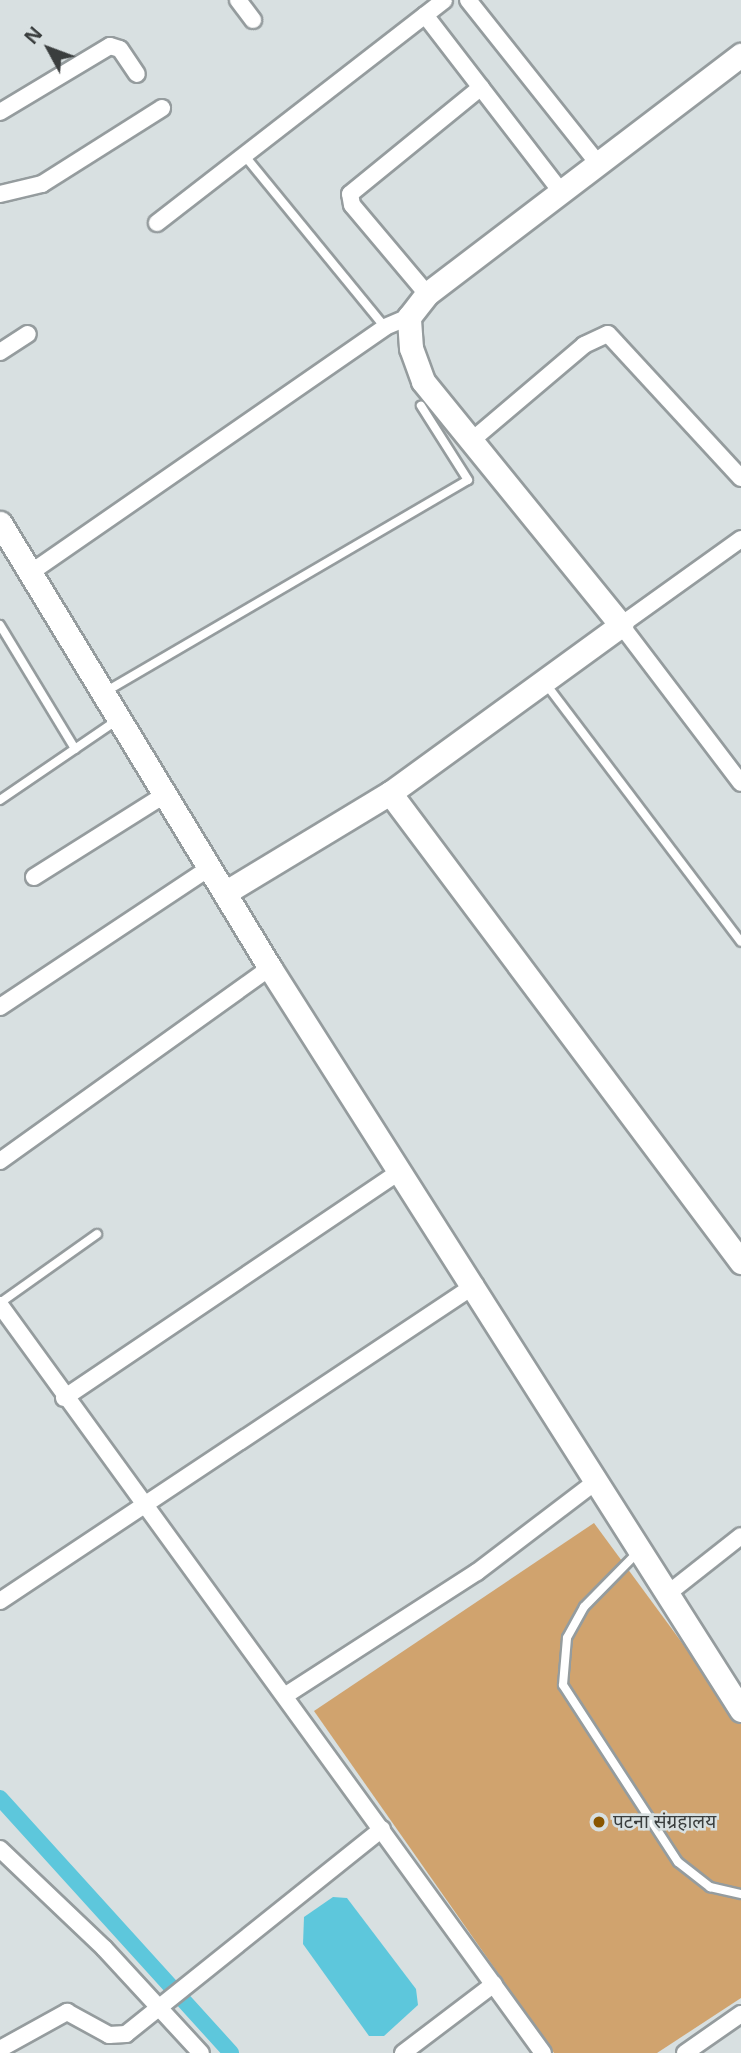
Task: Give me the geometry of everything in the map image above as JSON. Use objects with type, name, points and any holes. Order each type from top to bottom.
[{"type":"street","points":[[238,0],[253,20]]},
{"type":"street","points":[[158,223],[444,0]]},
{"type":"street","points":[[468,0],[597,162]]},
{"type":"street","points":[[425,15],[560,190]]},
{"type":"street","points":[[0,112],[110,46],[120,49],[137,74]]},
{"type":"street","points":[[33,571],[385,327],[409,317],[427,294],[560,190],[741,55]]},
{"type":"street","points":[[427,294],[352,205],[350,194],[481,87]]},
{"type":"street","points":[[0,194],[42,184],[162,108]]},
{"type":"street","points":[[409,317],[418,372],[471,442],[621,625],[741,783]]},
{"type":"street","points":[[0,352],[28,334]]},
{"type":"street","points":[[471,442],[584,345],[608,334],[741,478]]},
{"type":"street","points":[[0,524],[33,571],[209,868],[228,891],[270,968],[475,1285],[594,1483],[741,1710]]},
{"type":"street","points":[[228,891],[396,789],[741,539]]},
{"type":"street","points":[[396,789],[741,1262]]},
{"type":"street","points":[[34,877],[166,794]]},
{"type":"street","points":[[0,1007],[209,868]]},
{"type":"street","points":[[528,967],[741,1237]]},
{"type":"street","points":[[0,1161],[270,968]]},
{"type":"street","points":[[64,1398],[401,1171]]},
{"type":"street","points":[[0,1601],[146,1508],[475,1285]]},
{"type":"street","points":[[0,1304],[64,1398],[286,1695],[543,2053]]},
{"type":"street","points":[[286,1695],[477,1572],[594,1483]]},
{"type":"street","points":[[666,1595],[741,1536]]},
{"type":"street","points":[[0,2049],[67,2012],[118,2037],[164,2006],[382,1829]]},
{"type":"street","points":[[0,1849],[164,2006],[201,2053]]},
{"type":"street","points":[[403,2053],[494,1984]]},
{"type":"street","points":[[685,2053],[741,2014]]},
{"type":"lane","points":[[244,155],[385,327]]},
{"type":"lane","points":[[105,692],[468,480],[421,406]]},
{"type":"lane","points":[[0,625],[75,749]]},
{"type":"lane","points":[[544,681],[741,942]]},
{"type":"lane","points":[[0,800],[121,718]]},
{"type":"lane","points":[[0,1304],[97,1234]]},
{"type":"lane","points":[[638,1552],[584,1607],[567,1638],[563,1685],[678,1862],[710,1887],[741,1894]]},
{"type":"shaded area","points":[[594,1523],[741,1723],[741,1998],[657,2053],[554,2053],[314,1711]]},
{"type":"water","points":[[333,1897],[347,1898],[416,1989],[418,2005],[384,2036],[369,2036],[303,1944],[304,1917]]},
{"type":"waterway","points":[[0,1798],[231,2053]]},
{"type":"place","name":"पटना संग्रहालय","points":[[599,1822]]}]
